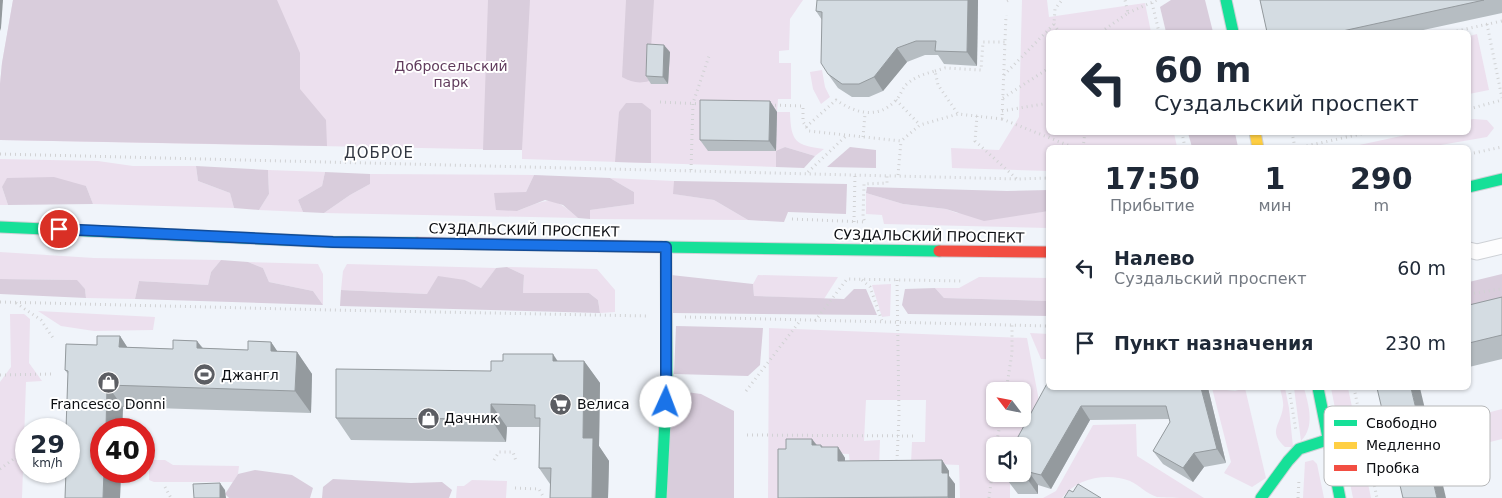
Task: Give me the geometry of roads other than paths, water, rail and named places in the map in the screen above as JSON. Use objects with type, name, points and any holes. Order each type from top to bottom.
[{"type":"main road","points":[[1226,0],[1233,30]]},
{"type":"main road","points":[[1471,187],[1502,179]]},
{"type":"main road","name":"СУЗДАЛЬСКИЙ ПРОСПЕКТ","points":[[0,227],[333,242],[1046,252]]},
{"type":"main road","points":[[661,498],[667,383],[666,247]]},
{"type":"main road","points":[[1318,390],[1324,423]]},
{"type":"main road","points":[[1261,498],[1299,449],[1324,441]]},
{"type":"street","points":[[1471,250],[1477,252],[1502,246]]},
{"type":"place","name":"Джангл","points":[[205,375]]},
{"type":"place","name":"Francesco Donni","points":[[108,382]]},
{"type":"place","name":"Велиса","points":[[561,404]]},
{"type":"place","name":"Дачник","points":[[428,418]]},
{"type":"district","name":"ДОБРОЕ","points":[[379,153]]},
{"type":"park label","name":"Добросельский парк","points":[[451,74]]}]
